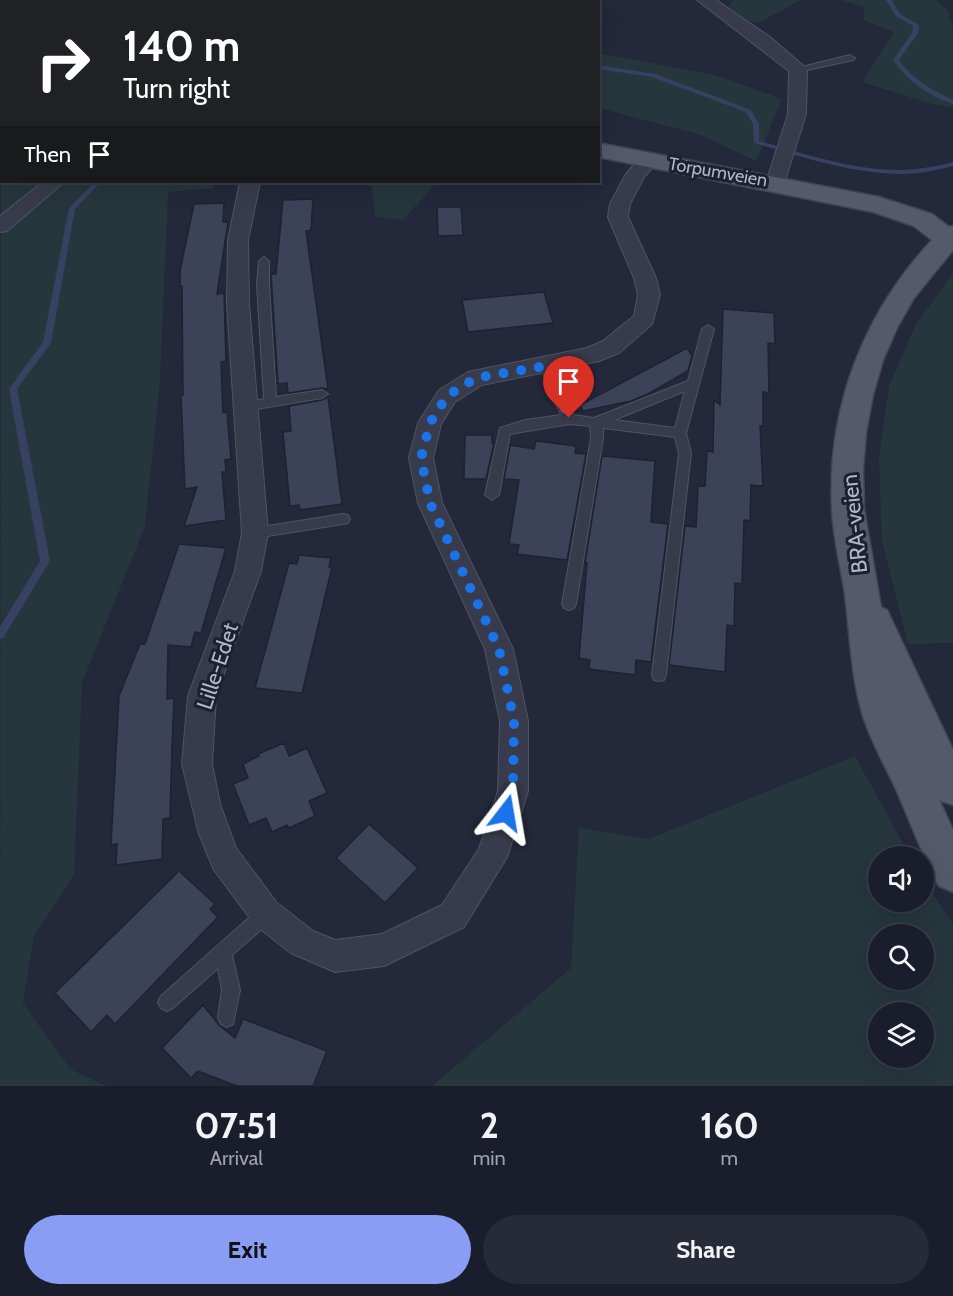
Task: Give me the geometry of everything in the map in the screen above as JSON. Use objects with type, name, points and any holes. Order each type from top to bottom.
[{"type":"main road","name":"Torpumveien","points":[[600,150],[649,160],[778,174],[914,234],[950,236]]},
{"type":"main road","name":"BRA-veien","points":[[950,236],[909,285],[878,335],[866,363],[855,406],[848,451],[847,480],[853,548],[862,592],[870,661],[882,715],[953,872]]},
{"type":"main road","name":"BRA-veien","points":[[862,592],[934,752],[953,787]]},
{"type":"street","points":[[705,0],[764,41],[798,69],[801,94],[796,123],[778,174]]},
{"type":"street","name":"Lille-Edet","points":[[250,183],[238,240],[238,304],[240,336],[258,404],[255,533],[248,571],[202,696],[197,764],[205,804],[225,859],[266,914],[302,942],[335,956],[384,950],[453,916],[492,857],[513,790],[514,721],[499,649],[430,503],[421,458],[430,423],[447,396],[476,378],[591,356],[611,347],[644,319],[649,295],[645,278],[618,217],[620,204],[636,174],[649,160]]},
{"type":"street","points":[[0,226],[53,183]]},
{"type":"lane","points":[[798,69],[850,58]]},
{"type":"lane","points":[[264,261],[266,333],[258,404],[322,394]]},
{"type":"lane","points":[[659,675],[685,453],[680,433],[708,329]]},
{"type":"lane","points":[[240,336],[266,333]]},
{"type":"lane","points":[[546,366],[569,418]]},
{"type":"lane","points":[[596,422],[694,383]]},
{"type":"lane","points":[[492,495],[504,431],[569,418],[680,433]]},
{"type":"lane","points":[[569,604],[597,438],[596,422]]},
{"type":"lane","points":[[255,533],[343,519]]},
{"type":"lane","points":[[166,1002],[266,914]]},
{"type":"lane","points":[[223,952],[231,990],[227,1018]]},
{"type":"shaded area","points":[[734,0],[801,0],[759,23],[748,21],[729,6]]},
{"type":"shaded area","points":[[842,0],[936,0],[947,9],[953,28],[953,108],[932,104],[862,82],[894,32],[864,20],[864,7]]},
{"type":"shaded area","points":[[600,53],[715,75],[782,99],[756,161],[701,135],[600,108]]},
{"type":"shaded area","points":[[1,183],[215,183],[213,188],[168,192],[160,380],[145,526],[82,683],[74,875],[34,936],[23,1003],[70,1069],[107,1086],[0,1086]]},
{"type":"shaded area","points":[[350,183],[436,183],[403,220],[375,217],[372,186]]},
{"type":"shaded area","points":[[953,273],[953,643],[908,644],[882,541],[879,457],[889,386],[915,326]]},
{"type":"shaded area","points":[[855,756],[904,846],[868,846],[868,912],[934,912],[934,896],[953,924],[953,1086],[432,1086],[571,968],[579,828],[649,839]]},
{"type":"building","points":[[313,199],[311,230],[306,231],[328,389],[288,393],[287,383],[278,384],[271,274],[276,274],[283,200]]},
{"type":"building","points":[[224,203],[223,222],[228,222],[217,294],[224,293],[226,361],[221,362],[223,413],[227,412],[231,459],[225,460],[226,472],[222,472],[226,520],[184,526],[197,487],[185,489],[181,396],[183,395],[180,271],[194,204]]},
{"type":"building","points":[[437,207],[461,207],[463,235],[438,236]]},
{"type":"building","points":[[544,292],[553,323],[468,332],[462,300]]},
{"type":"building","points":[[723,309],[774,313],[775,344],[768,343],[769,393],[763,392],[763,426],[760,426],[763,486],[751,485],[750,521],[744,520],[742,584],[735,583],[734,626],[727,625],[725,672],[669,665],[685,526],[696,527],[698,486],[705,486],[707,451],[713,452],[714,400],[720,405]]},
{"type":"building","points":[[687,348],[692,356],[688,371],[631,401],[583,411],[580,405]]},
{"type":"building","points":[[328,397],[342,504],[300,510],[299,505],[290,506],[283,432],[291,431],[289,406]]},
{"type":"building","points":[[465,435],[492,435],[492,443],[494,443],[486,479],[464,479]]},
{"type":"building","points":[[536,441],[576,446],[575,453],[586,454],[567,560],[517,554],[519,545],[509,544],[519,480],[504,479],[510,445],[534,449]]},
{"type":"building","points":[[602,456],[655,461],[651,522],[668,524],[651,662],[636,660],[635,675],[589,669],[590,660],[579,658],[587,563],[585,563]]},
{"type":"building","points":[[179,544],[226,548],[201,633],[195,632],[191,647],[168,645],[167,699],[174,698],[170,818],[163,819],[162,859],[116,865],[117,844],[111,845],[119,696],[140,644],[145,644]]},
{"type":"building","points":[[299,555],[331,558],[329,567],[332,567],[302,693],[255,688],[289,563],[297,564]]},
{"type":"building","points":[[284,743],[289,756],[307,748],[327,793],[309,801],[315,816],[289,828],[287,825],[272,832],[266,818],[249,825],[233,784],[248,778],[243,764],[259,756],[258,754]]},
{"type":"building","points":[[369,824],[418,868],[385,903],[336,858]]},
{"type":"building","points":[[179,871],[215,904],[210,909],[218,917],[115,1024],[107,1015],[91,1032],[55,993]]},
{"type":"building","points":[[203,1005],[219,1025],[235,1038],[243,1019],[327,1051],[313,1086],[237,1086],[198,1071],[191,1078],[162,1048]]},
{"type":"waterway","points":[[889,0],[898,15],[916,25],[915,33],[896,60],[901,68],[928,90],[953,102]]},
{"type":"waterway","points":[[600,67],[653,75],[749,111],[756,124],[756,142],[803,156],[879,171],[929,170],[953,164]]},
{"type":"waterway","points":[[0,635],[45,561],[13,389],[47,343],[72,208],[97,183]]},
{"type":"route","points":[[506,813],[513,790],[514,721],[499,649],[430,503],[421,458],[430,423],[447,396],[476,378],[546,366],[569,418]]}]
